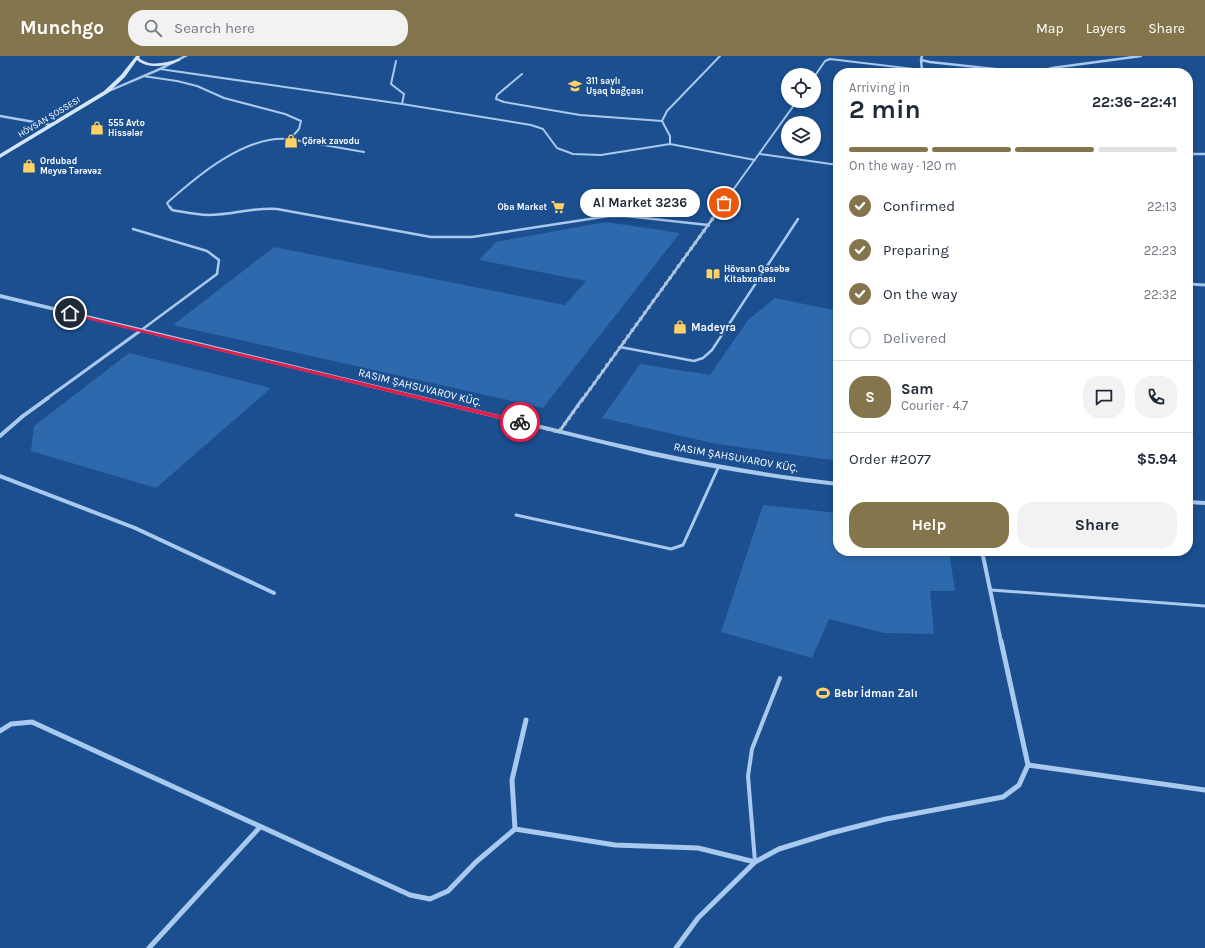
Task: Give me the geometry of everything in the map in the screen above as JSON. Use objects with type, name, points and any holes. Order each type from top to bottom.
[{"type":"main road","points":[[137,57],[140,63],[146,65],[156,65],[178,60]]},
{"type":"main road","name":"HÖVSAN ŞOSSESI","points":[[0,156],[106,92],[123,76],[137,57]]},
{"type":"street","points":[[106,92],[186,56]]},
{"type":"street","points":[[1052,68],[1141,56]]},
{"type":"street","points":[[922,58],[995,68]]},
{"type":"street","points":[[0,116],[51,125]]},
{"type":"street","points":[[1193,154],[1205,154]]},
{"type":"street","points":[[1193,284],[1205,285]]},
{"type":"street","name":"RASIM ŞAHSUVAROV KÜÇ.","points":[[0,296],[559,432],[718,468],[804,481],[833,484]]},
{"type":"street","points":[[0,436],[23,416],[140,331]]},
{"type":"street","points":[[0,476],[135,528],[274,593]]},
{"type":"street","points":[[1193,502],[1205,502]]},
{"type":"street","points":[[676,948],[698,918],[755,862],[778,849],[831,832],[886,819],[1003,797],[1019,785],[1028,765],[983,556]]},
{"type":"street","points":[[515,829],[512,780],[526,720]]},
{"type":"street","points":[[0,731],[11,724],[32,722],[410,895],[430,899],[448,891],[476,862],[515,829],[615,844],[698,848],[755,862]]},
{"type":"street","points":[[1028,765],[1205,790]]},
{"type":"street","points":[[149,948],[260,827]]},
{"type":"lane","points":[[662,122],[667,111],[720,56]]},
{"type":"lane","points":[[820,68],[825,61],[830,59],[894,68]]},
{"type":"lane","points":[[396,61],[391,84],[404,94],[402,104]]},
{"type":"lane","points":[[160,69],[402,104],[531,125],[543,129],[558,149],[572,154],[593,156],[670,144],[755,160]]},
{"type":"lane","points":[[522,74],[497,95],[496,99],[504,102],[580,114],[662,122]]},
{"type":"lane","points":[[144,76],[177,81],[197,86],[224,98],[285,114],[301,122],[299,129],[289,140]]},
{"type":"lane","points":[[559,432],[792,108]]},
{"type":"lane","points":[[662,122],[670,136],[670,144]]},
{"type":"lane","points":[[364,152],[289,140],[276,139],[261,142],[243,149],[179,192],[167,204],[172,210],[192,214],[210,215],[262,208],[277,209],[430,237],[452,238],[472,237],[609,216],[626,216],[708,225]]},
{"type":"lane","points":[[760,154],[833,164]]},
{"type":"lane","points":[[620,347],[694,361],[704,358],[712,350],[798,219]]},
{"type":"lane","points":[[133,229],[207,251],[219,260],[217,274],[140,331]]},
{"type":"lane","points":[[516,515],[671,549],[683,545],[718,468]]},
{"type":"lane","points":[[991,590],[1205,606]]},
{"type":"lane","points":[[755,862],[748,776],[752,748],[780,678]]},
{"type":"shaded area","points":[[606,222],[680,233],[543,408],[173,325],[274,247],[565,305],[586,281],[479,260],[496,242]]},
{"type":"shaded area","points":[[775,298],[833,310],[833,460],[717,444],[602,418],[640,364],[710,375],[748,320]]},
{"type":"shaded area","points":[[129,353],[271,388],[156,488],[31,451],[34,426]]},
{"type":"shaded area","points":[[763,505],[833,512],[833,556],[950,556],[955,591],[930,591],[934,634],[884,633],[829,619],[812,658],[721,632]]},
{"type":"way so far","points":[[520,422],[559,432],[724,203]]},
{"type":"place","name":"311 saylı Uşaq bağçası","points":[[575,86]]},
{"type":"place","name":"555 Avto Hissələr","points":[[97,128]]},
{"type":"place","name":"Çörək zavodu","points":[[291,141]]},
{"type":"place","name":"Ordubad Meyvə Tərəvəz","points":[[29,166]]},
{"type":"place","name":"Al Market 3236","points":[[724,203]]},
{"type":"place","name":"Oba Market","points":[[558,207]]},
{"type":"place","name":"Hövsan Qəsəbə Kitabxanası","points":[[713,274]]},
{"type":"place","name":"Madeyra","points":[[680,327]]},
{"type":"place","name":"Bebr İdman Zalı","points":[[823,693]]},
{"type":"route","points":[[70,313],[520,422]]}]
